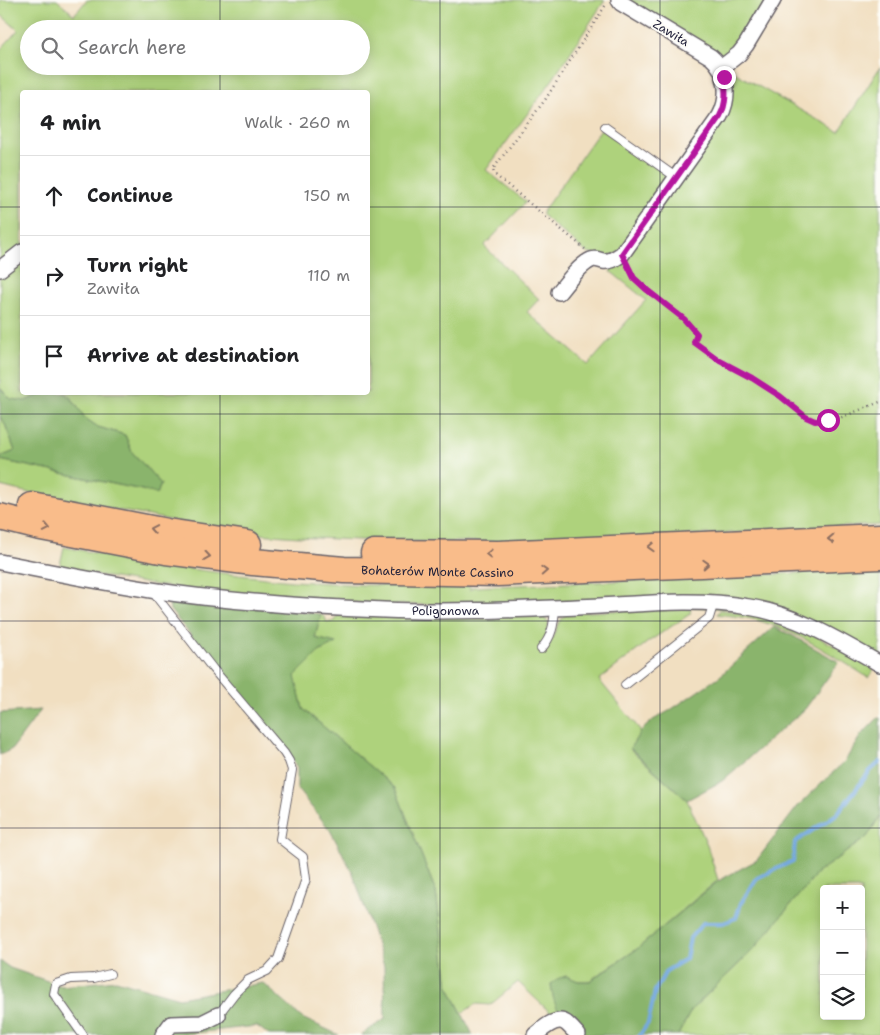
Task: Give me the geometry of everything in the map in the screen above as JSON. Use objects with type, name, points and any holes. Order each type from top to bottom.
[{"type":"highway","name":"Bohaterów Monte Cassino","points":[[0,499],[42,509],[167,532],[258,545],[344,552],[498,554],[880,537]]},
{"type":"highway","name":"Bohaterów Monte Cassino","points":[[0,517],[36,526],[166,551],[252,562],[344,570],[497,573],[880,556]]},
{"type":"street","name":"Zawiła","points":[[619,0],[711,57],[721,68]]},
{"type":"street","points":[[559,292],[589,261],[598,259],[609,261],[622,254],[720,116],[724,109],[726,89],[721,68],[746,45],[773,0]]},
{"type":"street","points":[[0,269],[20,254]]},
{"type":"street","name":"Poligonowa","points":[[0,562],[151,590],[270,604],[349,609],[472,610],[714,602],[750,607],[789,618],[815,628],[880,664]]},
{"type":"street","points":[[163,1035],[171,1024],[202,1023],[218,1015]]},
{"type":"street","points":[[535,1035],[551,1024],[562,1021],[567,1023],[578,1035]]},
{"type":"lane","points":[[605,128],[677,178]]},
{"type":"lane","points":[[151,590],[284,753],[292,770],[280,839],[303,857],[306,879],[278,959],[267,971],[248,980],[234,994],[218,1015]]},
{"type":"lane","points":[[625,685],[709,618],[714,602]]},
{"type":"lane","points":[[541,649],[552,631],[555,608]]},
{"type":"lane","points":[[83,1035],[54,994],[56,984],[71,979],[94,978],[110,974]]},
{"type":"path","points":[[598,259],[493,172],[493,167],[556,84],[609,0]]},
{"type":"path","points":[[622,254],[634,278],[684,319],[697,334],[694,342],[720,361],[780,396],[806,417],[815,421],[828,420],[842,417],[880,402]]},
{"type":"green space","points":[[0,0],[57,0],[74,15],[87,0],[605,0],[553,79],[486,170],[526,202],[484,246],[539,299],[527,312],[588,365],[646,300],[610,271],[698,153],[730,70],[839,132],[880,67],[880,525],[576,540],[423,542],[347,540],[255,534],[72,502],[0,486],[0,460],[157,494],[161,484],[132,452],[125,435],[98,427],[85,418],[72,399],[67,395],[370,395],[370,90],[20,90],[20,251],[0,266],[0,50],[18,30],[0,14]]},
{"type":"green space","points":[[626,0],[769,0],[744,43],[726,58],[721,58]]},
{"type":"green space","points":[[601,129],[666,174],[670,180],[619,252],[608,258],[587,253],[541,214]]},
{"type":"green space","points":[[20,257],[20,395],[41,395],[25,401],[11,399],[0,388],[0,272]]},
{"type":"green space","points":[[0,388],[11,399],[25,401],[41,395],[67,395],[72,399],[85,418],[98,427],[125,435],[132,452],[161,484],[157,494],[0,460],[0,457],[15,451],[5,424],[0,417]]},
{"type":"green space","points":[[0,417],[5,424],[15,451],[0,457]]},
{"type":"green space","points":[[64,547],[160,565],[292,581],[364,585],[470,586],[470,590],[472,587],[880,569],[880,659],[784,611],[581,602],[388,605],[194,591],[59,569]]},
{"type":"green space","points":[[176,599],[321,614],[315,638],[336,643],[319,652],[295,676],[303,709],[395,788],[436,892],[448,986],[473,1035],[361,1035],[385,1019],[384,966],[353,873],[330,830],[297,789],[297,768],[287,751],[170,610],[169,602]]},
{"type":"green space","points":[[691,607],[690,614],[648,642],[599,680],[641,731],[630,749],[687,800],[706,842],[718,880],[637,949],[589,981],[578,981],[566,976],[551,984],[561,1016],[556,1018],[518,982],[490,1005],[476,1004],[462,1013],[448,986],[436,892],[395,788],[303,709],[295,676],[319,652],[335,643],[315,638],[321,614],[327,622],[333,622],[336,617],[343,614],[542,614],[549,624],[543,652],[566,613]]},
{"type":"green space","points":[[720,610],[752,613],[810,633],[873,666],[872,673],[869,678],[791,632],[752,619],[717,614]]},
{"type":"green space","points":[[774,627],[839,662],[805,709],[722,781],[687,800],[630,748],[641,731],[653,720],[720,676]]},
{"type":"green space","points":[[41,710],[12,749],[0,755],[0,713]]},
{"type":"green space","points":[[880,718],[880,816],[867,837],[817,873],[753,950],[692,1009],[678,1035],[582,1035],[560,1014],[554,1001],[551,984],[557,979],[566,976],[578,981],[590,981],[637,949],[718,881],[757,860],[798,806],[845,761],[861,735]]},
{"type":"green space","points":[[880,816],[880,1035],[678,1035],[692,1009],[753,950],[817,873],[867,837]]},
{"type":"green space","points":[[0,961],[10,968],[62,986],[116,980],[179,998],[263,983],[302,1018],[339,1035],[269,1035],[257,1026],[176,1035],[0,1035]]},
{"type":"waterway","points":[[640,1035],[648,1023],[655,991],[666,971],[686,959],[690,938],[703,923],[723,923],[736,918],[741,903],[757,878],[793,861],[795,842],[837,814],[870,771],[880,762]]},
{"type":"route","points":[[724,77],[726,94],[724,109],[720,116],[622,254],[634,278],[684,319],[697,334],[694,342],[720,361],[780,396],[806,417],[815,421],[828,420]]}]
